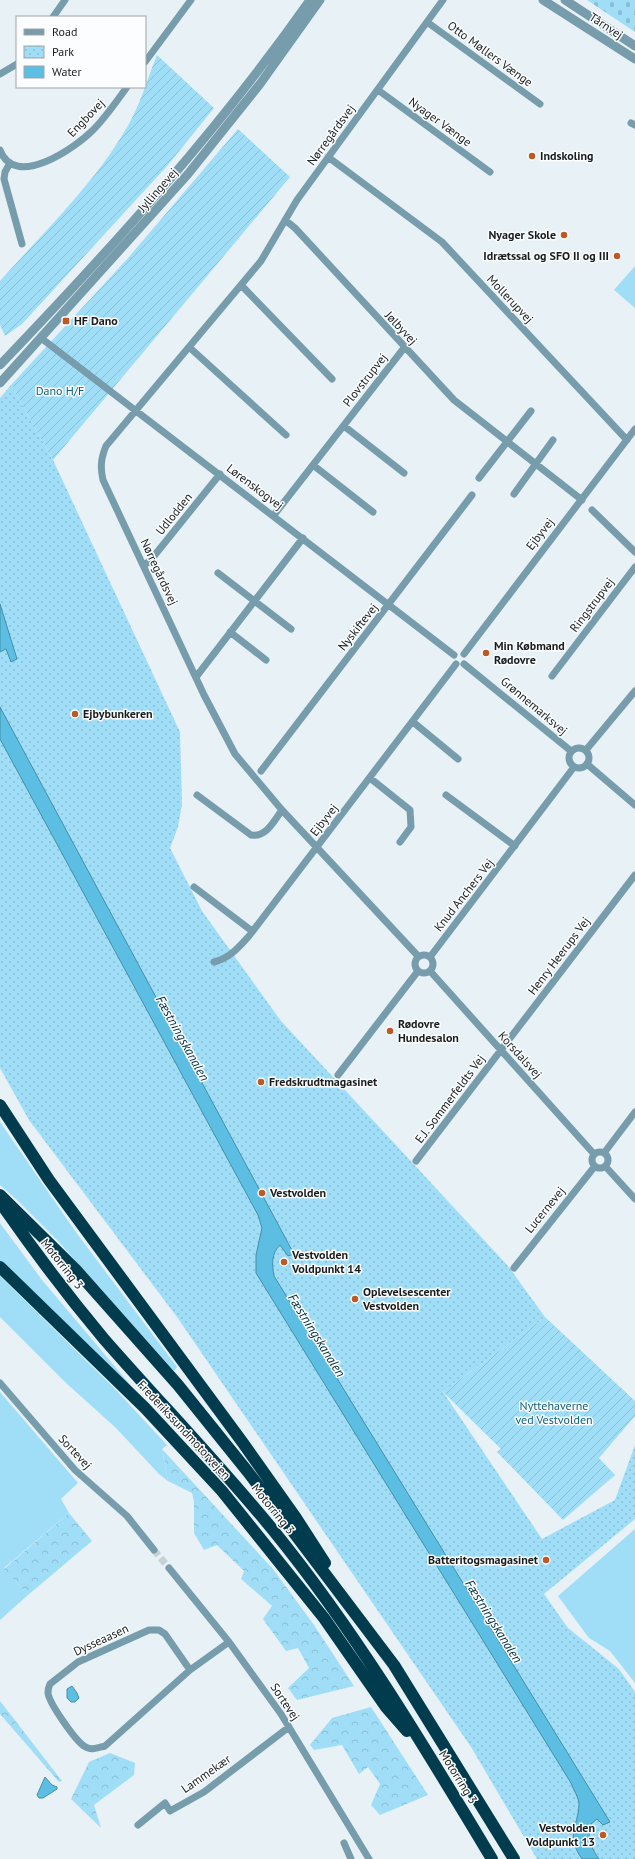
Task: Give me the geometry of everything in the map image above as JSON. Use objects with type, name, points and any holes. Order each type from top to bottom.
[{"type":"highway","points":[[0,1105],[49,1180],[296,1518],[317,1549],[343,1596]]},
{"type":"highway","name":"Frederikssundmotorvejen","points":[[0,1195],[76,1270],[178,1385],[248,1472],[343,1596]]},
{"type":"highway","name":"Motorring 3","points":[[0,1202],[26,1240],[105,1339],[237,1487],[274,1532],[333,1610],[394,1700],[492,1859]]},
{"type":"highway","points":[[0,1209],[26,1240]]},
{"type":"highway","name":"Frederikssundmotorvejen","points":[[0,1267],[145,1408],[222,1491],[324,1618],[386,1707],[432,1761]]},
{"type":"highway","name":"Motorring 3","points":[[343,1596],[394,1665],[514,1859]]},
{"type":"street","points":[[54,16],[65,0]]},
{"type":"street","points":[[146,61],[191,0]]},
{"type":"street","name":"Jyllingevej","points":[[0,365],[169,182],[247,87],[310,0]]},
{"type":"street","name":"Jyllingevej","points":[[0,383],[135,235],[197,163],[260,84],[320,0]]},
{"type":"street","name":"Nørregårdsvej","points":[[317,847],[282,810],[235,754],[196,677],[103,480],[100,467],[106,446],[261,261],[297,200],[443,0]]},
{"type":"street","name":"Tårnvej","points":[[543,0],[635,59]]},
{"type":"street","name":"Tårnvej","points":[[565,0],[635,46]]},
{"type":"street","name":"Otto Møllers Vænge","points":[[427,22],[540,104]]},
{"type":"street","points":[[0,74],[16,65]]},
{"type":"street","name":"Engbovej","points":[[10,163],[22,167],[35,166],[56,157],[77,145],[104,118],[126,88]]},
{"type":"street","name":"Nyager Vænge","points":[[378,90],[490,172]]},
{"type":"street","points":[[0,150],[4,159],[10,163],[5,172],[4,179],[22,244]]},
{"type":"street","name":"Mollerupvej","points":[[328,157],[442,242],[627,440]]},
{"type":"street","name":"Jølbyvej","points":[[286,220],[454,400],[582,500]]},
{"type":"street","points":[[241,285],[332,379]]},
{"type":"street","name":"Lørenskogvej","points":[[41,338],[135,412],[220,474],[390,604],[454,655]]},
{"type":"street","points":[[189,348],[286,435]]},
{"type":"street","name":"Plovstrupvej","points":[[274,515],[404,348]]},
{"type":"street","points":[[479,478],[531,411]]},
{"type":"street","name":"Plovstrupvej","points":[[344,426],[404,473]]},
{"type":"street","name":"Ejbyvej","points":[[464,654],[635,429]]},
{"type":"street","points":[[514,494],[553,440]]},
{"type":"street","points":[[313,465],[373,512]]},
{"type":"street","name":"Udlodden","points":[[144,565],[150,561],[220,474]]},
{"type":"street","name":"Nyskiftevej","points":[[261,772],[472,495]]},
{"type":"street","points":[[592,510],[635,552]]},
{"type":"street","points":[[196,677],[303,538]]},
{"type":"street","name":"Ringstrupvej","points":[[552,676],[635,567]]},
{"type":"street","points":[[218,573],[291,629]]},
{"type":"street","points":[[230,632],[266,660]]},
{"type":"street","points":[[458,652],[464,654],[466,658],[464,664],[461,666],[456,664],[453,659],[454,655],[458,652]]},
{"type":"street","name":"Ejbyvej","points":[[214,962],[223,960],[235,952],[456,664]]},
{"type":"street","name":"Grønnemarksvej","points":[[464,664],[571,751]]},
{"type":"street","points":[[586,750],[635,690]]},
{"type":"street","points":[[413,722],[458,759]]},
{"type":"street","points":[[578,748],[586,750],[589,756],[587,764],[581,768],[574,767],[569,758],[571,751],[578,748]]},
{"type":"street","points":[[587,764],[635,805]]},
{"type":"street","name":"Knud Anchers Vej","points":[[430,957],[574,767]]},
{"type":"street","points":[[370,778],[410,810],[411,827],[400,842]]},
{"type":"street","points":[[198,795],[251,835],[257,836],[265,833],[282,810]]},
{"type":"street","points":[[446,795],[515,846]]},
{"type":"street","points":[[317,847],[418,956]]},
{"type":"street","name":"Henry Heerups Vej","points":[[500,1051],[635,875]]},
{"type":"street","points":[[194,887],[252,931]]},
{"type":"street","points":[[418,956],[424,955],[430,957],[433,964],[430,971],[424,973],[418,971]]},
{"type":"street","points":[[418,956],[415,962],[418,971]]},
{"type":"street","points":[[338,1075],[418,971]]},
{"type":"street","name":"Korsdalsvej","points":[[430,971],[500,1051],[594,1154]]},
{"type":"street","name":"E.J. Sommerfeldts Vej","points":[[416,1161],[500,1051]]},
{"type":"street","points":[[604,1153],[635,1112]]},
{"type":"street","points":[[597,1152],[604,1153],[608,1160],[605,1166],[600,1168],[595,1166],[592,1162],[594,1154],[597,1152]]},
{"type":"street","name":"Lucernevej","points":[[514,1268],[595,1166]]},
{"type":"street","points":[[605,1166],[635,1199]]},
{"type":"street","name":"Sortevej","points":[[0,1383],[75,1470],[127,1516],[154,1550]]},
{"type":"street","name":"Sortevej","points":[[169,1568],[229,1642],[289,1727],[369,1859]]},
{"type":"street","name":"Dysseaasen","points":[[190,1670],[166,1634],[159,1630],[149,1630],[78,1662],[50,1684],[48,1692],[52,1703],[77,1740],[84,1747],[94,1750],[105,1746],[190,1670],[229,1642]]},
{"type":"street","name":"Lammekær","points":[[138,1825],[165,1803],[170,1811],[204,1792],[289,1727]]},
{"type":"street","points":[[344,1844],[351,1859]]},
{"type":"green space","points":[[587,0],[635,0],[635,32]]},
{"type":"green space","points":[[157,55],[214,108],[168,165],[22,324],[5,336],[0,325],[0,281],[53,224],[104,163],[131,120]]},
{"type":"green space","name":"Dano H/F","points":[[238,129],[290,177],[53,460],[11,385],[128,258]]},
{"type":"green space","points":[[635,266],[635,308],[614,290]]},
{"type":"green space","name":"Vestvolden","points":[[11,385],[53,460],[180,732],[182,804],[178,827],[170,848],[202,911],[281,1021],[508,1266],[545,1317],[443,1392],[542,1539],[615,1500],[635,1445],[635,1519],[544,1594],[568,1628],[619,1669],[635,1692],[635,1859],[537,1859],[471,1747],[177,1317],[29,1120],[0,1068],[0,398]]},
{"type":"green space","points":[[0,1122],[75,1231],[177,1367],[174,1371],[57,1240],[0,1185]]},
{"type":"green space","points":[[0,1223],[42,1280],[138,1394],[0,1262]]},
{"type":"green space","points":[[0,1276],[115,1389],[167,1445],[162,1449],[168,1481],[159,1474],[115,1427],[66,1383],[0,1317]]},
{"type":"green space","name":"Nyttehaverne ved Vestvolden","points":[[545,1317],[635,1401],[635,1416],[599,1458],[615,1475],[563,1520],[497,1452],[501,1449],[443,1392]]},
{"type":"green space","points":[[0,1392],[78,1483],[61,1499],[69,1513],[4,1568],[28,1595],[0,1620]]},
{"type":"green space","points":[[162,1449],[273,1569],[314,1625],[354,1686],[297,1700],[288,1688],[309,1668],[298,1648],[286,1651],[263,1619],[272,1606],[241,1579],[244,1571],[217,1545],[204,1550],[194,1533],[194,1502],[192,1493],[168,1481]]},
{"type":"green space","points":[[69,1513],[92,1541],[28,1595],[4,1569]]},
{"type":"green space","points":[[635,1529],[635,1683],[610,1651],[589,1638],[558,1596]]},
{"type":"green space","points":[[0,1701],[62,1781],[59,1782],[0,1714]]},
{"type":"green space","points":[[371,1707],[428,1795],[380,1815],[371,1805],[380,1784],[368,1767],[359,1774],[342,1745],[314,1750],[310,1745],[332,1718]]},
{"type":"green space","points":[[110,1753],[135,1763],[134,1775],[94,1805],[101,1828],[71,1799],[89,1762]]},
{"type":"water","points":[[0,604],[17,659],[11,662],[6,649],[0,652]]},
{"type":"water","points":[[0,707],[294,1254],[288,1256],[280,1245],[277,1248],[273,1259],[274,1276],[610,1822],[603,1825],[597,1819],[591,1824],[589,1838],[593,1850],[599,1859],[582,1859],[574,1843],[573,1837],[579,1802],[571,1783],[256,1273],[256,1255],[262,1228],[258,1215],[0,739]]},
{"type":"water","points":[[72,1686],[79,1698],[75,1702],[71,1702],[67,1698],[67,1689]]},
{"type":"water","points":[[45,1777],[52,1785],[57,1787],[57,1789],[43,1798],[39,1798],[37,1795]]},
{"type":"tunnel","points":[[154,1550],[169,1568]]},
{"type":"place","name":"Indskoling","points":[[532,156]]},
{"type":"place","name":"Nyager Skole","points":[[564,235]]},
{"type":"place","name":"Idrætssal og SFO II og III","points":[[617,256]]},
{"type":"place","name":"HF Dano","points":[[66,321]]},
{"type":"place","name":"Min Købmand Rødovre","points":[[486,653]]},
{"type":"place","name":"Ejbybunkeren","points":[[75,714]]},
{"type":"place","name":"Rødovre Hundesalon","points":[[390,1031]]},
{"type":"place","name":"Fredskrudtmagasinet","points":[[261,1082]]},
{"type":"place","name":"Vestvolden","points":[[262,1193]]},
{"type":"place","name":"Vestvolden Voldpunkt 14","points":[[284,1262]]},
{"type":"place","name":"Oplevelsescenter Vestvolden","points":[[355,1299]]},
{"type":"place","name":"Batteritogsmagasinet","points":[[546,1560]]},
{"type":"place","name":"Vestvolden Voldpunkt 13","points":[[603,1835]]},
{"type":"water label","name":"Fæstningskanalen","points":[[183,1038]]},
{"type":"water label","name":"Fæstningskanalen","points":[[317,1335]]},
{"type":"water label","name":"Fæstningskanalen","points":[[494,1621]]}]
